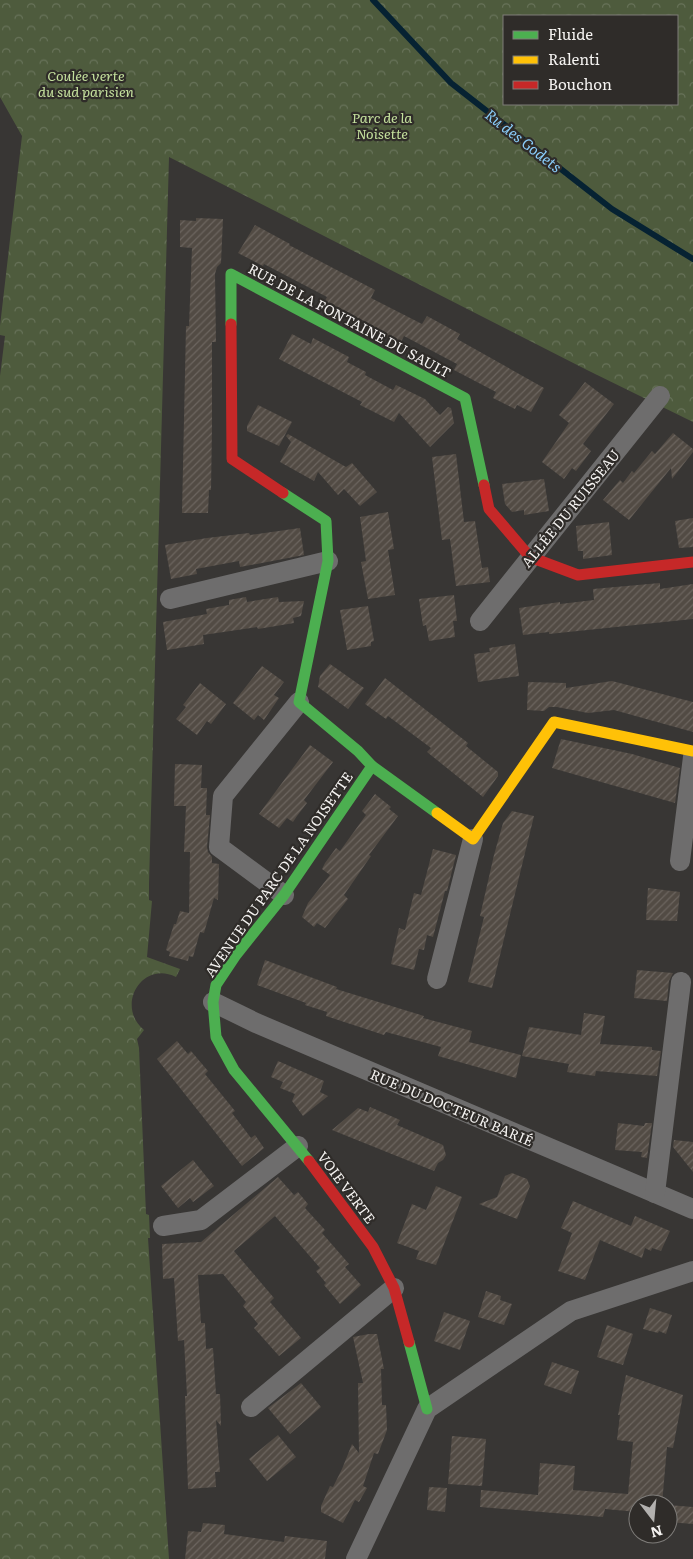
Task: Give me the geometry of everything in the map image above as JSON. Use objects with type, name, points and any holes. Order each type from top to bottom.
[{"type":"street","name":"RUE DE LA FONTAINE DU SAULT","points":[[300,702],[328,561],[326,521],[232,459],[231,274],[465,398],[489,509],[530,557]]},
{"type":"street","name":"ALLÉE DU RUISSEAU","points":[[480,622],[660,396]]},
{"type":"street","points":[[530,557],[578,574],[693,562]]},
{"type":"street","points":[[170,599],[328,561]]},
{"type":"street","points":[[284,895],[219,847],[223,796],[300,702],[358,751],[372,766],[474,838]]},
{"type":"street","points":[[437,979],[474,838],[554,722],[693,751]]},
{"type":"street","points":[[680,862],[693,757]]},
{"type":"street","name":"AVENUE DU PARC DE LA NOISETTE","points":[[213,1002],[216,985],[236,955],[284,895],[372,766]]},
{"type":"street","points":[[655,1193],[681,982]]},
{"type":"street","name":"VOIE VERTE","points":[[213,1002],[216,1037],[234,1070],[298,1146],[373,1247],[394,1288],[427,1409]]},
{"type":"street","name":"RUE DU DOCTEUR BARIÉ","points":[[213,1002],[256,1023],[693,1209]]},
{"type":"street","points":[[163,1226],[201,1220],[298,1146]]},
{"type":"street","points":[[356,1559],[427,1409],[571,1311],[693,1270]]},
{"type":"street","points":[[251,1407],[394,1288]]},
{"type":"green space","name":"Coulée verte du sud parisien","points":[[0,0],[693,0],[693,422],[169,157],[149,884],[149,900],[152,901],[147,957],[180,969],[176,977],[164,973],[153,975],[143,980],[136,988],[132,998],[132,1009],[136,1020],[144,1030],[137,1039],[139,1048],[146,1214],[149,1215],[150,1238],[148,1238],[169,1559],[0,1559],[0,376],[5,336],[0,335],[0,326],[22,136],[0,97]]},
{"type":"building","points":[[196,218],[223,219],[221,263],[217,267],[215,274],[216,342],[212,342],[211,490],[209,490],[208,513],[182,513],[186,326],[189,326],[192,248],[180,247],[180,220],[196,221]]},
{"type":"building","points":[[255,225],[375,290],[371,298],[422,324],[427,316],[460,334],[457,339],[544,388],[531,412],[517,405],[515,409],[493,398],[496,392],[454,370],[457,364],[404,336],[400,344],[366,327],[368,323],[325,301],[327,297],[264,264],[263,266],[238,253]]},
{"type":"building","points":[[292,334],[311,344],[313,338],[349,357],[347,362],[366,372],[365,375],[393,390],[396,385],[425,399],[440,415],[448,407],[451,408],[454,423],[430,447],[399,413],[394,422],[360,405],[362,402],[279,359]]},
{"type":"building","points":[[585,382],[614,404],[583,444],[591,451],[576,471],[572,468],[564,479],[542,462],[569,423],[559,415]]},
{"type":"building","points":[[258,405],[292,422],[279,446],[247,431],[247,426]]},
{"type":"building","points":[[673,433],[693,449],[693,452],[672,479],[671,468],[629,520],[603,500],[620,480],[623,483],[632,471],[634,473],[652,451],[655,454]]},
{"type":"building","points":[[288,434],[346,467],[352,463],[377,492],[360,506],[344,489],[338,495],[318,472],[314,481],[280,462],[291,442],[286,436]]},
{"type":"building","points":[[456,454],[464,522],[475,521],[482,568],[488,567],[490,582],[456,586],[450,539],[442,540],[432,457]]},
{"type":"building","points":[[544,479],[549,511],[524,515],[524,510],[512,512],[505,504],[502,484]]},
{"type":"building","points":[[388,512],[394,549],[388,550],[395,595],[368,599],[361,562],[366,561],[360,517]]},
{"type":"building","points":[[693,518],[693,547],[679,548],[675,521]]},
{"type":"building","points":[[609,522],[612,555],[583,559],[583,551],[578,551],[576,526]]},
{"type":"building","points":[[300,528],[304,555],[240,567],[239,561],[196,569],[197,574],[171,579],[165,545],[207,538],[249,533],[250,535]]},
{"type":"building","points":[[660,583],[660,589],[693,584],[693,619],[523,635],[519,608],[560,602],[560,604],[594,600],[593,589]]},
{"type":"building","points":[[454,595],[457,621],[453,621],[455,637],[429,641],[426,625],[423,626],[419,599]]},
{"type":"building","points":[[246,597],[247,602],[278,597],[279,602],[304,601],[301,616],[293,618],[294,623],[203,635],[204,644],[167,650],[163,622],[207,614],[206,609],[229,605],[229,600]]},
{"type":"building","points":[[368,606],[374,641],[371,642],[371,646],[347,650],[340,610]]},
{"type":"building","points":[[515,644],[519,676],[478,682],[474,654],[490,652],[489,648]]},
{"type":"building","points":[[330,664],[364,688],[348,709],[318,687],[320,676]]},
{"type":"building","points":[[262,666],[284,682],[274,695],[279,698],[264,720],[258,715],[254,720],[233,703]]},
{"type":"building","points":[[385,678],[468,743],[466,746],[498,772],[498,776],[483,797],[427,752],[431,748],[388,716],[386,719],[365,704]]},
{"type":"building","points":[[612,681],[693,702],[693,732],[614,710],[588,713],[549,707],[544,711],[527,710],[528,682],[566,683],[566,688]]},
{"type":"building","points":[[200,683],[226,704],[211,724],[207,721],[197,735],[176,719],[186,707],[183,705]]},
{"type":"building","points":[[561,739],[632,754],[680,768],[675,803],[552,768]]},
{"type":"building","points":[[310,745],[333,762],[304,800],[307,803],[293,822],[287,818],[279,828],[259,814]]},
{"type":"building","points":[[175,764],[202,765],[201,788],[207,788],[206,815],[210,815],[207,847],[212,857],[212,863],[219,864],[218,900],[214,898],[204,933],[200,932],[193,957],[189,956],[188,961],[169,956],[170,952],[166,950],[180,911],[189,913],[190,852],[184,852],[186,806],[174,806]]},
{"type":"building","points":[[375,794],[391,807],[389,809],[398,816],[369,855],[371,856],[344,895],[348,899],[325,928],[317,923],[314,927],[302,917],[308,903],[330,875],[322,869],[336,848],[340,851],[366,815],[362,811]]},
{"type":"building","points":[[512,811],[534,816],[492,988],[468,982],[484,917],[480,916],[494,855],[503,823]]},
{"type":"building","points":[[433,849],[456,855],[433,937],[427,935],[424,950],[419,949],[414,970],[391,964],[399,928],[405,930],[414,893],[421,895]]},
{"type":"building","points":[[648,888],[680,892],[677,921],[646,920]]},
{"type":"building","points":[[265,960],[337,987],[336,989],[424,1016],[423,1018],[472,1031],[469,1042],[521,1055],[516,1078],[438,1056],[441,1047],[386,1032],[384,1035],[326,1016],[327,1012],[257,985]]},
{"type":"building","points":[[637,970],[673,973],[669,981],[667,1001],[634,998]]},
{"type":"building","points":[[584,1013],[605,1016],[600,1044],[652,1047],[652,1050],[661,1051],[657,1076],[596,1071],[595,1076],[567,1072],[569,1064],[522,1056],[529,1027],[581,1035]]},
{"type":"building","points":[[177,1041],[188,1054],[191,1051],[208,1071],[205,1074],[235,1111],[232,1113],[251,1138],[255,1135],[264,1148],[242,1166],[157,1059]]},
{"type":"building","points":[[278,1061],[324,1081],[320,1092],[328,1096],[303,1116],[292,1101],[295,1094],[280,1088],[283,1082],[271,1077]]},
{"type":"building","points":[[370,1107],[400,1120],[397,1125],[443,1145],[446,1155],[438,1163],[434,1171],[332,1130],[358,1108],[368,1112]]},
{"type":"building","points":[[618,1123],[644,1126],[645,1123],[652,1123],[647,1158],[641,1157],[642,1152],[615,1150]]},
{"type":"building","points":[[674,1140],[693,1142],[693,1172],[673,1147]]},
{"type":"building","points":[[193,1160],[214,1186],[193,1202],[190,1198],[178,1208],[161,1186]]},
{"type":"building","points":[[512,1173],[527,1179],[530,1186],[517,1219],[479,1204],[497,1197],[505,1176]]},
{"type":"building","points":[[278,1177],[294,1195],[298,1192],[308,1204],[305,1208],[325,1230],[322,1233],[349,1264],[345,1267],[361,1285],[340,1304],[324,1285],[326,1283],[316,1271],[320,1268],[275,1216],[234,1251],[274,1298],[270,1302],[301,1338],[279,1356],[254,1328],[258,1324],[243,1306],[246,1302],[223,1274],[198,1275],[201,1323],[205,1323],[206,1349],[213,1348],[216,1394],[220,1394],[221,1426],[216,1420],[220,1472],[215,1472],[216,1487],[188,1489],[184,1340],[178,1341],[174,1278],[163,1279],[162,1244],[201,1242]]},
{"type":"building","points":[[436,1186],[462,1197],[436,1265],[416,1259],[419,1251],[397,1243],[412,1204],[426,1210]]},
{"type":"building","points":[[573,1201],[631,1226],[635,1216],[670,1231],[661,1251],[652,1248],[651,1251],[645,1248],[642,1258],[600,1240],[585,1280],[558,1271],[572,1233],[561,1228]]},
{"type":"building","points":[[486,1291],[501,1296],[500,1300],[512,1304],[504,1325],[478,1317]]},
{"type":"building","points":[[650,1308],[672,1315],[666,1334],[643,1329]]},
{"type":"building","points":[[444,1312],[470,1321],[460,1350],[434,1341]]},
{"type":"building","points":[[607,1325],[633,1334],[623,1365],[597,1357]]},
{"type":"building","points":[[377,1334],[384,1369],[381,1369],[382,1405],[386,1405],[387,1430],[378,1454],[374,1453],[363,1486],[367,1488],[359,1502],[355,1500],[343,1523],[321,1512],[321,1506],[330,1486],[333,1487],[342,1469],[352,1444],[359,1453],[358,1383],[363,1383],[353,1337]]},
{"type":"building","points":[[552,1362],[579,1371],[571,1394],[544,1385]]},
{"type":"building","points":[[626,1375],[683,1395],[673,1448],[667,1447],[663,1494],[628,1494],[633,1442],[617,1440],[620,1415],[618,1415]]},
{"type":"building","points":[[301,1383],[321,1407],[290,1434],[268,1408]]},
{"type":"building","points":[[278,1435],[296,1457],[267,1481],[249,1459]]},
{"type":"building","points":[[452,1436],[486,1439],[482,1486],[448,1484]]},
{"type":"building","points":[[540,1463],[575,1466],[573,1490],[628,1494],[628,1511],[605,1509],[603,1517],[480,1507],[481,1490],[538,1495]]},
{"type":"building","points":[[429,1487],[447,1488],[445,1512],[427,1510]]},
{"type":"building","points":[[678,1506],[693,1507],[693,1524],[678,1523]]},
{"type":"building","points":[[203,1523],[225,1525],[224,1534],[284,1542],[285,1536],[327,1541],[325,1559],[185,1559],[188,1531],[201,1532]]},
{"type":"waterway","name":"Ru des Godets","points":[[373,0],[451,83],[612,209],[693,259]]},
{"type":"traffic: fast","points":[[231,324],[231,274],[465,398],[484,485]]},
{"type":"traffic: fast","points":[[283,493],[326,521],[328,561],[299,702],[358,751],[372,766],[437,813]]},
{"type":"traffic: fast","points":[[309,1161],[234,1070],[216,1037],[213,1002],[216,985],[236,955],[284,895],[372,766]]},
{"type":"traffic: fast","points":[[409,1342],[427,1409]]},
{"type":"traffic: slow","points":[[437,813],[473,839],[554,722],[693,751]]},
{"type":"traffic: jam","points":[[231,324],[232,459],[283,493]]},
{"type":"traffic: jam","points":[[484,485],[489,509],[530,557],[578,575],[693,562]]},
{"type":"traffic: jam","points":[[309,1161],[373,1247],[394,1288],[409,1342]]},
{"type":"park label","name":"Parc de la Noisette","points":[[382,126]]}]
